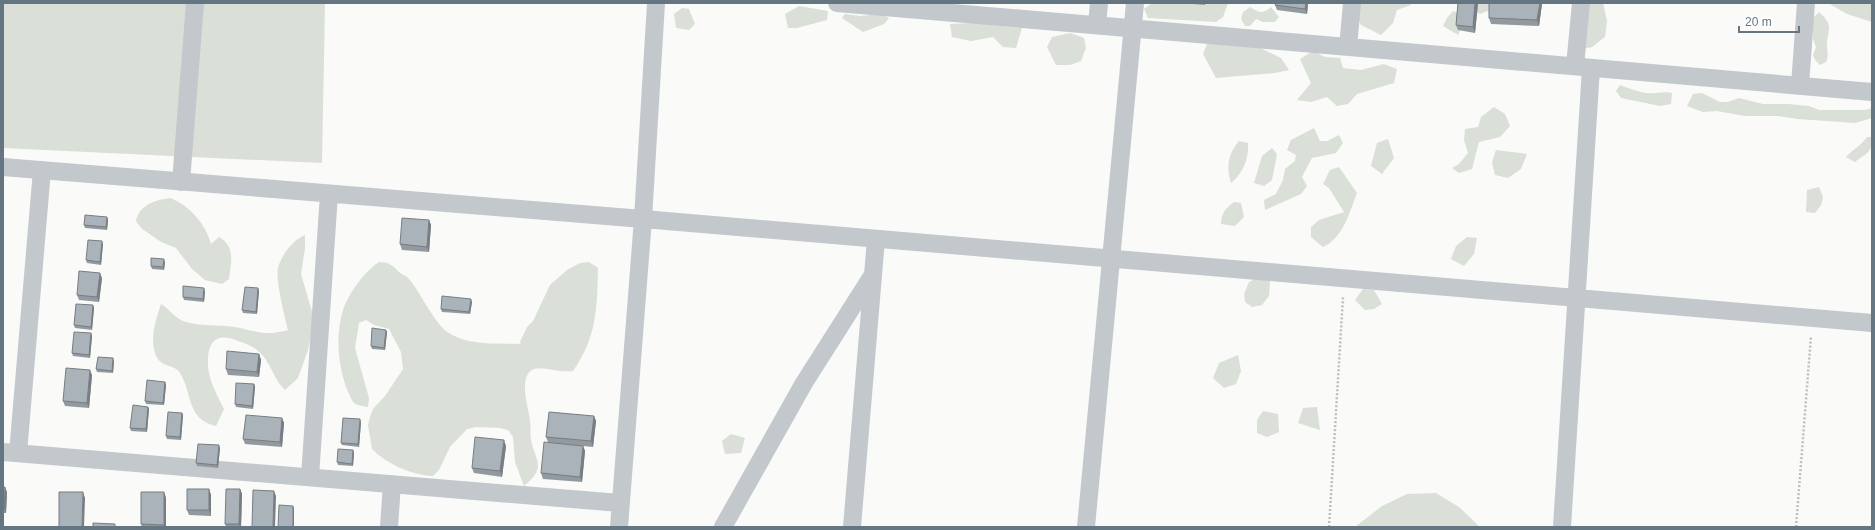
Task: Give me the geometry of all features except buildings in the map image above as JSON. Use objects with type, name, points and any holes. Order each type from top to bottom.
[{"type":"street","points":[[182,182],[196,3]]},
{"type":"street","points":[[619,527],[643,219],[656,3]]},
{"type":"street","points":[[837,3],[890,5],[1097,25],[1872,92]]},
{"type":"street","points":[[1097,25],[1100,3]]},
{"type":"street","points":[[1086,527],[1135,3]]},
{"type":"street","points":[[1348,47],[1352,3]]},
{"type":"street","points":[[1562,527],[1577,298],[1583,67],[1581,3]]},
{"type":"street","points":[[1800,85],[1806,3]]},
{"type":"street","points":[[3,167],[643,219],[1872,323]]},
{"type":"street","points":[[42,170],[10,452],[620,503]]},
{"type":"street","points":[[310,477],[329,194]]},
{"type":"street","points":[[852,527],[876,239]]},
{"type":"street","points":[[723,527],[804,383],[872,276]]},
{"type":"street","points":[[389,527],[392,484]]},
{"type":"path","points":[[1329,527],[1344,278]]},
{"type":"path","points":[[1796,527],[1813,318]]},
{"type":"shaded area","points":[[3,3],[325,3],[322,163],[3,148]]},
{"type":"shaded area","points":[[1152,3],[1228,3],[1223,17],[1216,22],[1148,18],[1144,9]]},
{"type":"shaded area","points":[[1359,3],[1408,3],[1411,5],[1397,10],[1393,23],[1381,35],[1361,25],[1356,16]]},
{"type":"shaded area","points":[[1469,3],[1494,3],[1493,9],[1480,14],[1473,11]]},
{"type":"shaded area","points":[[1591,3],[1603,3],[1607,21],[1605,37],[1592,47],[1582,49],[1588,5]]},
{"type":"shaded area","points":[[1828,3],[1872,3],[1872,22],[1847,14]]},
{"type":"shaded area","points":[[799,6],[828,11],[827,20],[797,28],[788,28],[785,14]]},
{"type":"shaded area","points":[[1250,7],[1256,11],[1263,12],[1271,7],[1279,17],[1275,22],[1263,22],[1256,19],[1250,26],[1245,26],[1241,19],[1243,12]]},
{"type":"shaded area","points":[[682,8],[689,9],[695,24],[689,30],[676,28],[674,14]]},
{"type":"shaded area","points":[[1453,11],[1459,13],[1462,27],[1458,35],[1443,26]]},
{"type":"shaded area","points":[[1819,12],[1829,25],[1827,41],[1828,54],[1826,62],[1820,65],[1815,60],[1813,55],[1816,47],[1813,39],[1813,18]]},
{"type":"shaded area","points":[[845,14],[860,16],[880,14],[889,18],[884,24],[863,32],[842,18]]},
{"type":"shaded area","points":[[973,23],[1022,28],[1016,48],[1003,47],[993,37],[971,41],[952,37],[950,24]]},
{"type":"shaded area","points":[[1070,33],[1084,38],[1086,48],[1081,61],[1070,65],[1056,65],[1047,47],[1052,37]]},
{"type":"shaded area","points":[[1244,43],[1258,47],[1281,58],[1289,70],[1275,73],[1216,78],[1203,54],[1207,44]]},
{"type":"shaded area","points":[[1313,51],[1325,57],[1340,58],[1343,68],[1361,70],[1384,64],[1397,69],[1394,83],[1357,94],[1348,104],[1337,106],[1327,97],[1311,102],[1297,100],[1311,83],[1300,59]]},
{"type":"shaded area","points":[[1620,85],[1636,91],[1650,93],[1672,93],[1671,104],[1660,106],[1621,98],[1616,91]]},
{"type":"shaded area","points":[[1702,93],[1720,102],[1728,102],[1739,98],[1763,104],[1809,106],[1819,110],[1865,110],[1872,108],[1872,118],[1855,123],[1778,116],[1745,116],[1717,111],[1703,112],[1687,106],[1693,94]]},
{"type":"shaded area","points":[[1494,107],[1505,114],[1510,126],[1500,137],[1479,142],[1472,169],[1459,173],[1452,168],[1459,164],[1468,153],[1464,140],[1465,129],[1478,127],[1481,117]]},
{"type":"shaded area","points":[[1314,128],[1320,141],[1327,141],[1339,135],[1343,143],[1336,153],[1312,158],[1302,177],[1307,186],[1301,194],[1265,210],[1264,200],[1276,194],[1283,180],[1285,169],[1295,161],[1296,155],[1287,150],[1291,140]]},
{"type":"shaded area","points":[[1867,137],[1872,137],[1871,147],[1868,152],[1855,162],[1846,157],[1862,143]]},
{"type":"shaded area","points":[[1388,139],[1394,158],[1382,174],[1371,166],[1377,143]]},
{"type":"shaded area","points":[[1239,141],[1248,143],[1247,155],[1242,170],[1231,183],[1228,166],[1232,151]]},
{"type":"shaded area","points":[[1272,148],[1277,154],[1272,180],[1264,186],[1254,183],[1262,156]]},
{"type":"shaded area","points":[[1496,150],[1527,154],[1521,169],[1508,178],[1495,175],[1492,162]]},
{"type":"shaded area","points":[[1339,167],[1357,193],[1341,231],[1330,243],[1323,247],[1311,237],[1311,227],[1319,220],[1344,212],[1329,188],[1323,184],[1330,170]]},
{"type":"shaded area","points":[[1819,187],[1823,197],[1821,205],[1815,213],[1806,212],[1807,190]]},
{"type":"shaded area","points":[[170,198],[184,205],[196,216],[205,229],[211,244],[219,237],[228,245],[231,255],[229,279],[222,284],[205,280],[192,269],[176,248],[161,242],[141,228],[136,221],[140,211],[148,204]]},
{"type":"shaded area","points":[[1234,202],[1241,203],[1244,217],[1235,226],[1221,224],[1224,211]]},
{"type":"shaded area","points":[[305,235],[305,248],[301,274],[313,315],[312,331],[308,350],[298,378],[285,390],[281,386],[266,359],[257,350],[230,338],[218,338],[211,345],[208,366],[212,383],[224,409],[216,426],[206,423],[195,412],[180,373],[174,368],[160,361],[155,353],[153,334],[161,304],[180,320],[194,324],[235,327],[263,333],[288,330],[277,273],[282,258],[288,248]]},
{"type":"shaded area","points":[[1467,237],[1477,238],[1474,254],[1464,266],[1451,259],[1456,246]]},
{"type":"shaded area","points":[[379,262],[390,264],[408,278],[433,316],[449,333],[465,340],[493,344],[521,344],[520,342],[527,327],[533,321],[550,285],[567,270],[580,263],[589,262],[598,268],[594,322],[587,346],[573,371],[537,368],[529,373],[526,378],[525,393],[531,440],[538,466],[535,475],[524,486],[515,462],[513,437],[508,430],[500,428],[476,427],[467,429],[450,447],[439,470],[433,476],[400,468],[372,449],[368,425],[370,417],[373,409],[385,396],[403,369],[401,352],[389,329],[374,325],[366,320],[359,323],[355,348],[369,398],[368,407],[362,406],[354,403],[348,392],[340,362],[338,341],[343,310],[349,297],[368,271]]},
{"type":"shaded area","points":[[1261,276],[1270,281],[1269,296],[1262,305],[1252,307],[1245,302],[1244,294],[1249,282]]},
{"type":"shaded area","points":[[1363,289],[1374,290],[1382,304],[1374,309],[1365,310],[1355,300]]},
{"type":"shaded area","points":[[1238,355],[1241,371],[1236,384],[1224,388],[1213,378],[1219,363]]},
{"type":"shaded area","points":[[1317,407],[1320,430],[1298,423],[1303,408]]},
{"type":"shaded area","points":[[1263,411],[1278,414],[1279,432],[1267,437],[1257,433],[1257,420]]},
{"type":"shaded area","points":[[731,434],[745,438],[741,453],[725,454],[722,441]]},
{"type":"shaded area","points":[[1436,493],[1459,507],[1480,527],[1355,527],[1382,506],[1407,494]]}]
